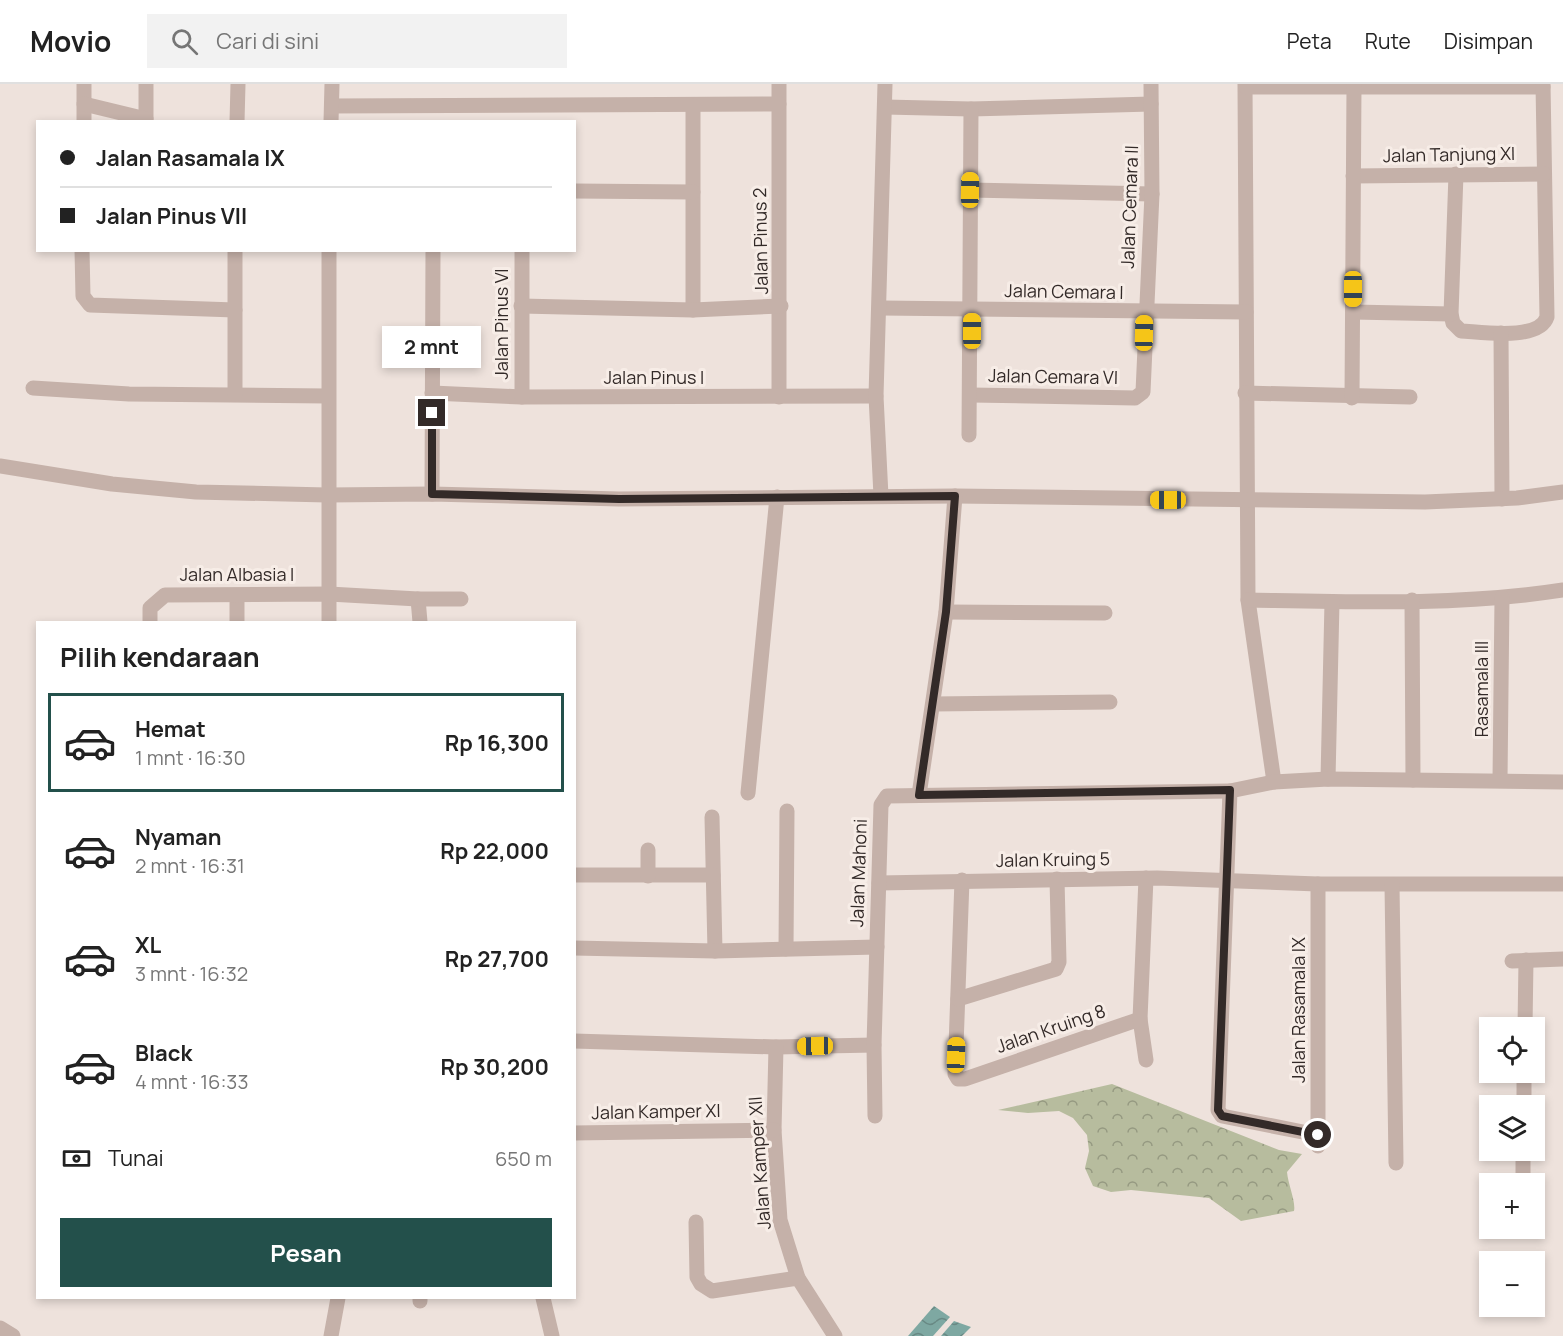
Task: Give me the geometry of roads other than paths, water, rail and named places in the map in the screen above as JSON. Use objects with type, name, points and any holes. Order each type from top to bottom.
[{"type":"street","points":[[84,84],[84,120]]},
{"type":"street","points":[[84,104],[146,120],[146,84]]},
{"type":"street","points":[[237,120],[238,84]]},
{"type":"street","points":[[332,84],[332,114],[438,106],[779,104]]},
{"type":"street","name":"Jalan Pinus 2","points":[[779,84],[781,306],[779,397]]},
{"type":"street","points":[[881,496],[876,396],[885,84]]},
{"type":"street","name":"Jalan Cemara II","points":[[1135,398],[1143,392],[1152,194],[1151,84]]},
{"type":"street","points":[[1274,782],[1248,600],[1245,393],[1246,85],[1543,86],[1547,317],[1545,323],[1532,332],[1461,331],[1453,323],[1451,314],[1456,174]]},
{"type":"street","points":[[1352,398],[1354,86]]},
{"type":"street","points":[[885,107],[971,109],[1151,104]]},
{"type":"street","points":[[437,120],[438,106]]},
{"type":"street","points":[[693,106],[693,310]]},
{"type":"street","points":[[969,435],[972,309],[971,109]]},
{"type":"street","name":"Jalan Tanjung XI","points":[[1353,176],[1544,174]]},
{"type":"street","points":[[970,190],[1152,194]]},
{"type":"street","points":[[576,191],[693,192]]},
{"type":"street","points":[[82,252],[83,296],[90,305],[235,310]]},
{"type":"street","points":[[235,252],[235,394]]},
{"type":"street","points":[[328,621],[329,252]]},
{"type":"street","points":[[432,494],[433,252]]},
{"type":"street","name":"Jalan Pinus Vl","points":[[522,252],[522,397]]},
{"type":"street","points":[[521,306],[693,310],[781,306]]},
{"type":"street","name":"Jalan Cemara I","points":[[880,308],[1145,313],[1246,312]]},
{"type":"street","points":[[1353,312],[1451,314]]},
{"type":"street","points":[[1502,333],[1502,499]]},
{"type":"street","points":[[33,388],[129,394],[327,396]]},
{"type":"street","name":"Jalan Pinus I","points":[[432,393],[522,397],[876,396]]},
{"type":"street","points":[[1245,393],[1352,398],[1410,397]]},
{"type":"street","name":"Jalan Cemara VI","points":[[971,395],[1135,398]]},
{"type":"street","points":[[0,466],[112,484],[196,492],[327,495],[432,494],[619,499],[955,496],[1425,502],[1502,499],[1563,492]]},
{"type":"street","points":[[919,795],[946,612],[955,496]]},
{"type":"street","points":[[748,793],[777,497]]},
{"type":"street","points":[[1248,600],[1332,602],[1502,598],[1563,590]]},
{"type":"street","name":"Jalan Albasia I","points":[[150,615],[165,595],[329,594],[461,599]]},
{"type":"street","points":[[237,596],[237,621]]},
{"type":"street","name":"Rasamala III","points":[[1500,780],[1502,598]]},
{"type":"street","points":[[418,599],[420,621]]},
{"type":"street","points":[[1412,600],[1413,780]]},
{"type":"street","points":[[1328,779],[1332,602]]},
{"type":"street","points":[[946,612],[1104,613]]},
{"type":"street","points":[[933,704],[1110,702]]},
{"type":"street","name":"Jalan Mahoni","points":[[875,1116],[874,1045],[880,805],[887,796],[1230,790],[1274,782],[1328,779],[1563,782]]},
{"type":"street","name":"Jalan Rasamala IX","points":[[1230,790],[1218,1110],[1222,1116],[1270,1126],[1318,1141],[1318,884]]},
{"type":"street","points":[[786,949],[787,811]]},
{"type":"street","points":[[712,817],[715,951]]},
{"type":"street","points":[[648,850],[648,876]]},
{"type":"street","points":[[576,875],[713,874]]},
{"type":"street","points":[[1146,878],[1140,1019],[1146,1060]]},
{"type":"street","name":"Jalan Kruing 5","points":[[879,883],[1146,878],[1228,879],[1318,884],[1563,884]]},
{"type":"street","points":[[958,999],[1056,969],[1059,962],[1057,879]]},
{"type":"street","name":"Jalan Kruing 8","points":[[962,880],[955,1074],[958,1079],[965,1079],[1140,1019]]},
{"type":"street","points":[[1392,885],[1396,1163]]},
{"type":"street","points":[[576,948],[715,951],[877,947]]},
{"type":"street","points":[[1524,1017],[1519,961],[1563,959]]},
{"type":"street","points":[[576,1041],[776,1047],[874,1045]]},
{"type":"street","name":"Jalan Kamper XII","points":[[776,1047],[774,1130],[780,1220],[798,1278],[836,1336]]},
{"type":"street","name":"Jalan Kamper XI","points":[[576,1133],[774,1130]]},
{"type":"street","points":[[696,1222],[697,1277],[712,1291],[798,1278]]},
{"type":"street","points":[[331,1336],[338,1299]]},
{"type":"street","points":[[543,1299],[552,1336]]},
{"type":"street","points":[[0,1328],[13,1336]]},
{"type":"water","points":[[934,1306],[950,1317],[933,1336],[908,1336]]},
{"type":"water","points":[[954,1321],[971,1327],[962,1336],[941,1336]]}]
